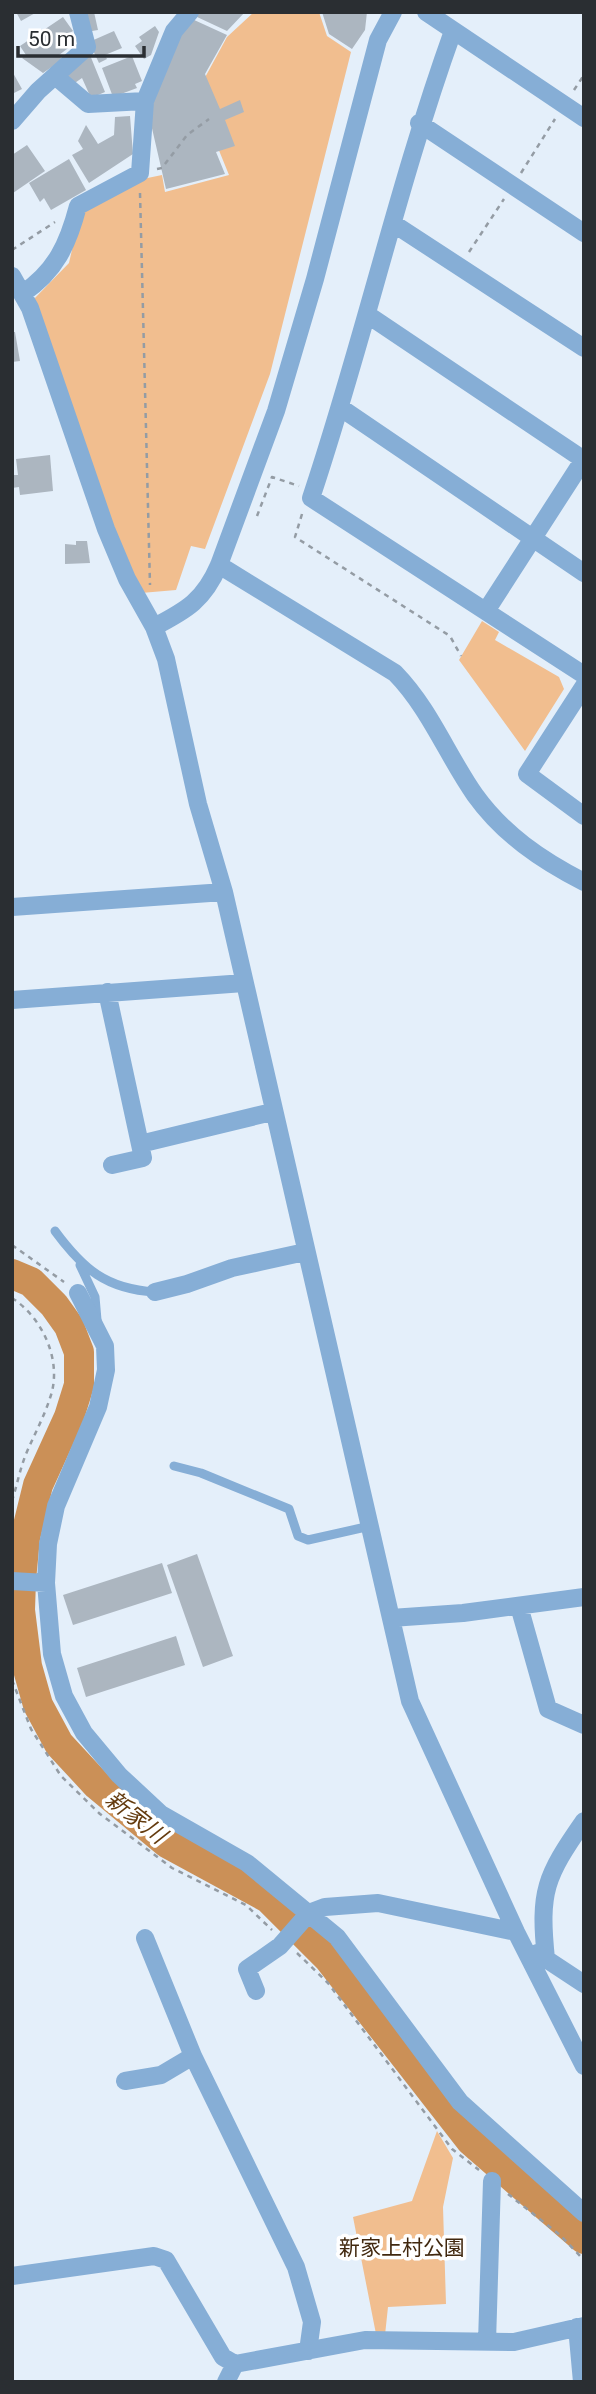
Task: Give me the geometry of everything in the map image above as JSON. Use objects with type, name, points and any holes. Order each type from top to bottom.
[{"type":"street","points":[[12,121],[87,47],[78,12]]},
{"type":"street","points":[[22,294],[40,282],[59,261],[78,206],[140,173],[145,101],[174,31],[190,12]]},
{"type":"street","points":[[154,626],[186,610],[209,589],[219,565],[276,411],[315,279],[378,40],[393,12]]},
{"type":"street","points":[[426,12],[584,118]]},
{"type":"street","points":[[453,31],[419,123],[394,224],[341,408],[308,493],[584,675]]},
{"type":"street","points":[[55,76],[88,104],[145,101]]},
{"type":"street","points":[[419,123],[584,233]]},
{"type":"street","points":[[394,224],[584,348]]},
{"type":"street","points":[[12,276],[22,294],[106,529],[127,579],[154,626],[166,659],[198,804],[224,891],[272,1112],[410,1701],[518,1937],[584,2066]]},
{"type":"street","points":[[368,314],[584,459],[486,611]]},
{"type":"street","points":[[341,408],[584,573]]},
{"type":"street","points":[[219,565],[395,673],[416,696],[475,795],[507,833],[550,865],[584,882]]},
{"type":"street","points":[[584,686],[527,774],[584,816]]},
{"type":"street","points":[[12,907],[224,891]]},
{"type":"street","points":[[12,1000],[244,983]]},
{"type":"street","points":[[107,992],[143,1158],[112,1165]]},
{"type":"street","points":[[140,1144],[272,1112]]},
{"type":"street","points":[[155,1292],[232,1268],[305,1252]]},
{"type":"street","points":[[78,1293],[105,1346],[106,1370],[98,1407],[56,1506],[48,1544],[47,1583],[52,1654],[64,1696],[84,1733],[119,1775],[162,1814],[194,1836],[247,1863],[337,1937],[460,2102],[584,2213]]},
{"type":"street","points":[[12,1581],[47,1583]]},
{"type":"street","points":[[391,1618],[584,1597]]},
{"type":"street","points":[[519,1606],[548,1709],[584,1725]]},
{"type":"street","points":[[546,1959],[544,1893],[553,1869],[584,1821]]},
{"type":"street","points":[[256,1991],[247,1969],[282,1944],[309,1913],[325,1907],[378,1903],[518,1937],[584,1984]]},
{"type":"street","points":[[145,1938],[193,2056],[296,2267],[312,2322],[308,2351]]},
{"type":"street","points":[[125,2081],[160,2075],[193,2056]]},
{"type":"street","points":[[487,2342],[492,2181]]},
{"type":"street","points":[[12,2276],[154,2256],[166,2260],[223,2357],[235,2364],[365,2340],[514,2342],[581,2326],[582,2382]]},
{"type":"street","points":[[226,2382],[235,2364]]},
{"type":"lane","points":[[55,1231],[88,1278],[95,1297],[97,1326]]},
{"type":"lane","points":[[77,1262],[110,1283],[132,1290],[155,1292]]},
{"type":"lane","points":[[174,1466],[201,1473],[289,1509],[298,1536],[307,1540],[370,1526]]},
{"type":"path","points":[[162,168],[187,135],[209,119]]},
{"type":"path","points":[[140,173],[150,592]]},
{"type":"path","points":[[12,250],[78,206]]},
{"type":"path","points":[[260,513],[272,477],[308,493],[295,537],[450,636],[461,656]]},
{"type":"path","points":[[12,1245],[46,1266],[78,1293]]},
{"type":"path","points":[[12,1298],[22,1304],[45,1333],[54,1370],[51,1396],[25,1457],[12,1501]]},
{"type":"path","points":[[12,1680],[31,1730],[61,1776],[100,1814],[172,1868],[246,1905],[282,1944],[328,1983],[452,2149],[560,2235],[584,2260]]},
{"type":"green space","points":[[254,12],[319,12],[327,36],[351,52],[270,374],[205,549],[191,546],[176,590],[141,593],[102,499],[34,299],[69,263],[81,210],[133,181],[162,175],[165,192],[229,175],[196,94],[227,37]]},
{"type":"green space","points":[[482,621],[499,632],[495,640],[559,677],[564,689],[525,751],[459,660]]},
{"type":"green space","name":"新家上村公園","points":[[437,2131],[453,2158],[443,2207],[446,2304],[388,2307],[385,2335],[376,2334],[353,2217],[412,2201]]},
{"type":"building","points":[[16,12],[37,12],[21,21]]},
{"type":"building","points":[[81,12],[94,12],[98,30],[86,32]]},
{"type":"building","points":[[198,12],[245,12],[227,31],[195,16]]},
{"type":"building","points":[[322,12],[367,12],[365,30],[352,49],[329,34]]},
{"type":"building","points":[[63,17],[73,31],[68,34],[75,43],[59,55],[62,60],[43,73],[22,58],[26,55],[20,46]]},
{"type":"building","points":[[192,19],[227,35],[205,74],[220,109],[240,100],[244,112],[225,120],[235,146],[216,152],[225,174],[166,189],[148,111],[177,33]]},
{"type":"building","points":[[155,26],[159,32],[151,55],[144,59],[135,46],[142,41],[139,37]]},
{"type":"building","points":[[114,31],[122,48],[105,55],[107,59],[99,63],[89,42]]},
{"type":"building","points":[[90,55],[105,92],[91,98],[82,78],[69,87],[60,77]]},
{"type":"building","points":[[132,56],[142,81],[135,84],[137,88],[113,97],[102,68]]},
{"type":"building","points":[[12,71],[22,89],[14,93],[12,91]]},
{"type":"building","points":[[130,116],[133,154],[89,183],[72,155],[83,149],[78,141],[86,125],[98,144],[114,135],[115,117]]},
{"type":"building","points":[[27,145],[45,171],[13,193],[12,155]]},
{"type":"building","points":[[69,159],[86,190],[51,210],[44,198],[40,202],[29,183]]},
{"type":"building","points":[[12,332],[15,332],[20,361],[12,362]]},
{"type":"building","points":[[50,455],[53,491],[20,495],[19,487],[12,488],[12,475],[18,475],[16,459]]},
{"type":"building","points":[[76,541],[87,541],[90,563],[65,564],[65,544],[76,545]]},
{"type":"building","points":[[197,1554],[233,1656],[203,1667],[167,1565]]},
{"type":"building","points":[[162,1563],[172,1593],[73,1625],[63,1595]]},
{"type":"building","points":[[176,1636],[185,1665],[86,1697],[77,1668]]},
{"type":"waterway","name":"新家川","points":[[12,1274],[31,1282],[54,1305],[69,1326],[79,1352],[79,1385],[69,1417],[38,1485],[25,1538],[21,1580],[20,1610],[27,1666],[38,1705],[59,1744],[97,1785],[167,1843],[268,1898],[329,1959],[471,2141],[584,2239]]},
{"type":"waterway","points":[[12,1566],[22,1566]]}]
